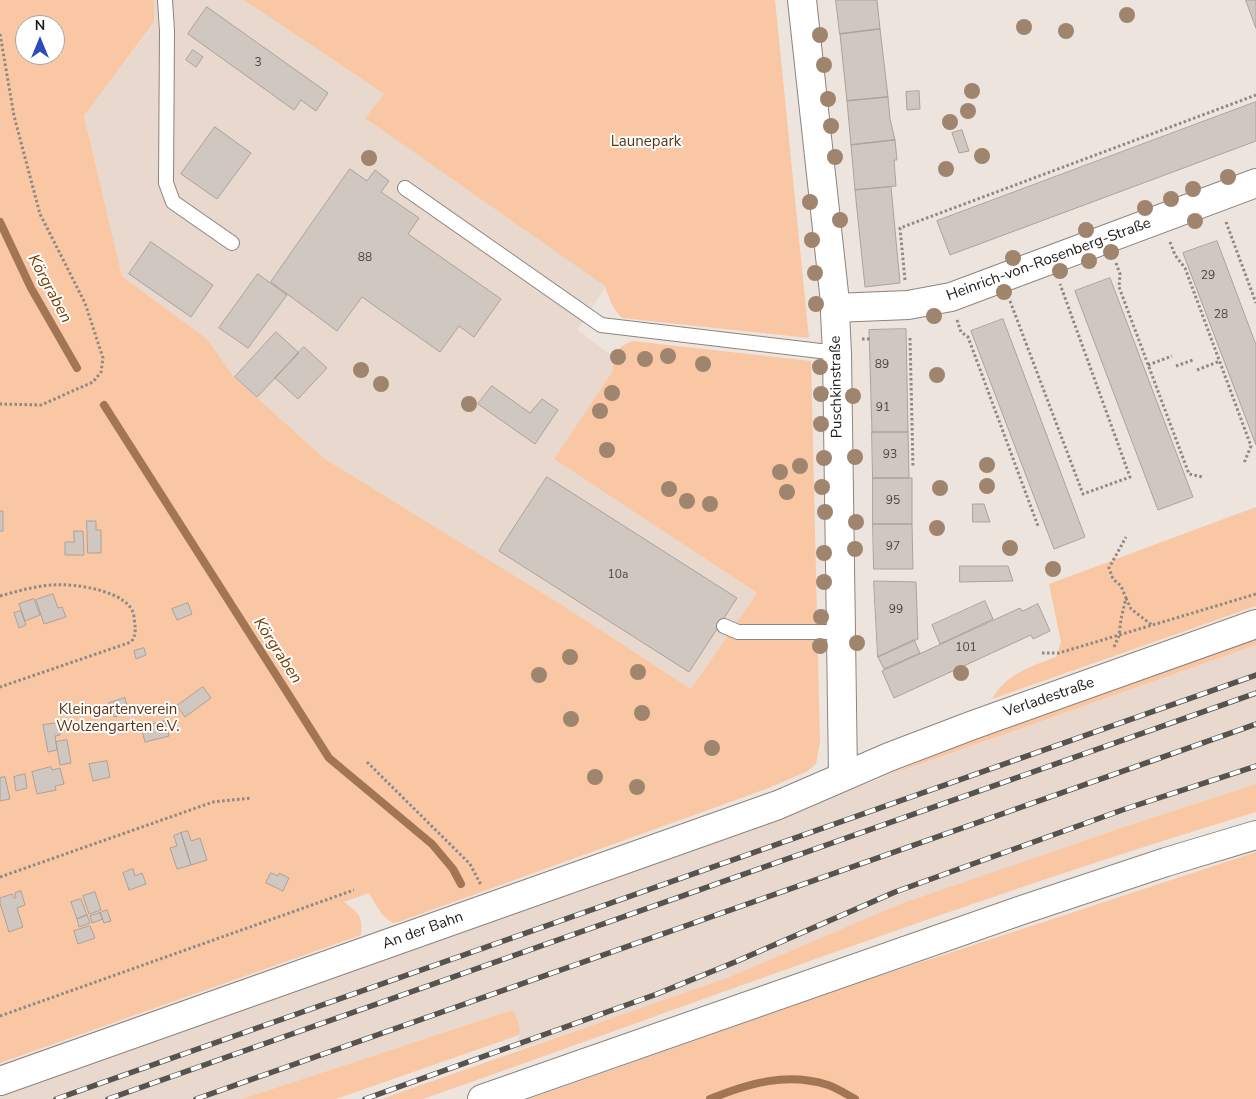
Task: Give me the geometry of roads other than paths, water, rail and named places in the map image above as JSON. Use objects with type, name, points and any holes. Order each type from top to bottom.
[{"type":"street","name":"Puschkinstraße","points":[[802,0],[835,308],[843,776]]},
{"type":"street","name":"Heinrich-von-Rosenberg-Straße","points":[[835,308],[908,305],[951,297],[1256,182]]},
{"type":"street","name":"Verladestraße","points":[[843,776],[973,725],[1256,624]]},
{"type":"street","name":"An der Bahn","points":[[0,1081],[778,805],[843,776]]},
{"type":"street","points":[[482,1099],[1022,910],[1166,862],[1256,835]]},
{"type":"lane","points":[[166,0],[166,183],[173,202],[232,243]]},
{"type":"lane","points":[[404,188],[601,325],[837,353]]},
{"type":"lane","points":[[724,626],[738,632],[841,632]]},
{"type":"waterway","name":"Körgraben","points":[[0,222],[31,288],[77,368]]},
{"type":"waterway","name":"Körgraben","points":[[104,405],[329,758],[432,844],[453,869],[461,884]]},
{"type":"waterway","name":"Körgraben","points":[[710,1099],[739,1088],[783,1079],[798,1079],[828,1085],[855,1099]]},
{"type":"railway","points":[[56,1099],[1256,675]]},
{"type":"railway","points":[[108,1099],[1256,693]]},
{"type":"railway","points":[[196,1099],[1256,724]]},
{"type":"railway","points":[[365,1099],[657,994],[895,892],[1125,809],[1256,766]]},
{"type":"park label","name":"Launepark","points":[[646,142]]},
{"type":"park label","name":"Kleingartenverein Wolzengarten e.V.","points":[[118,718]]}]
